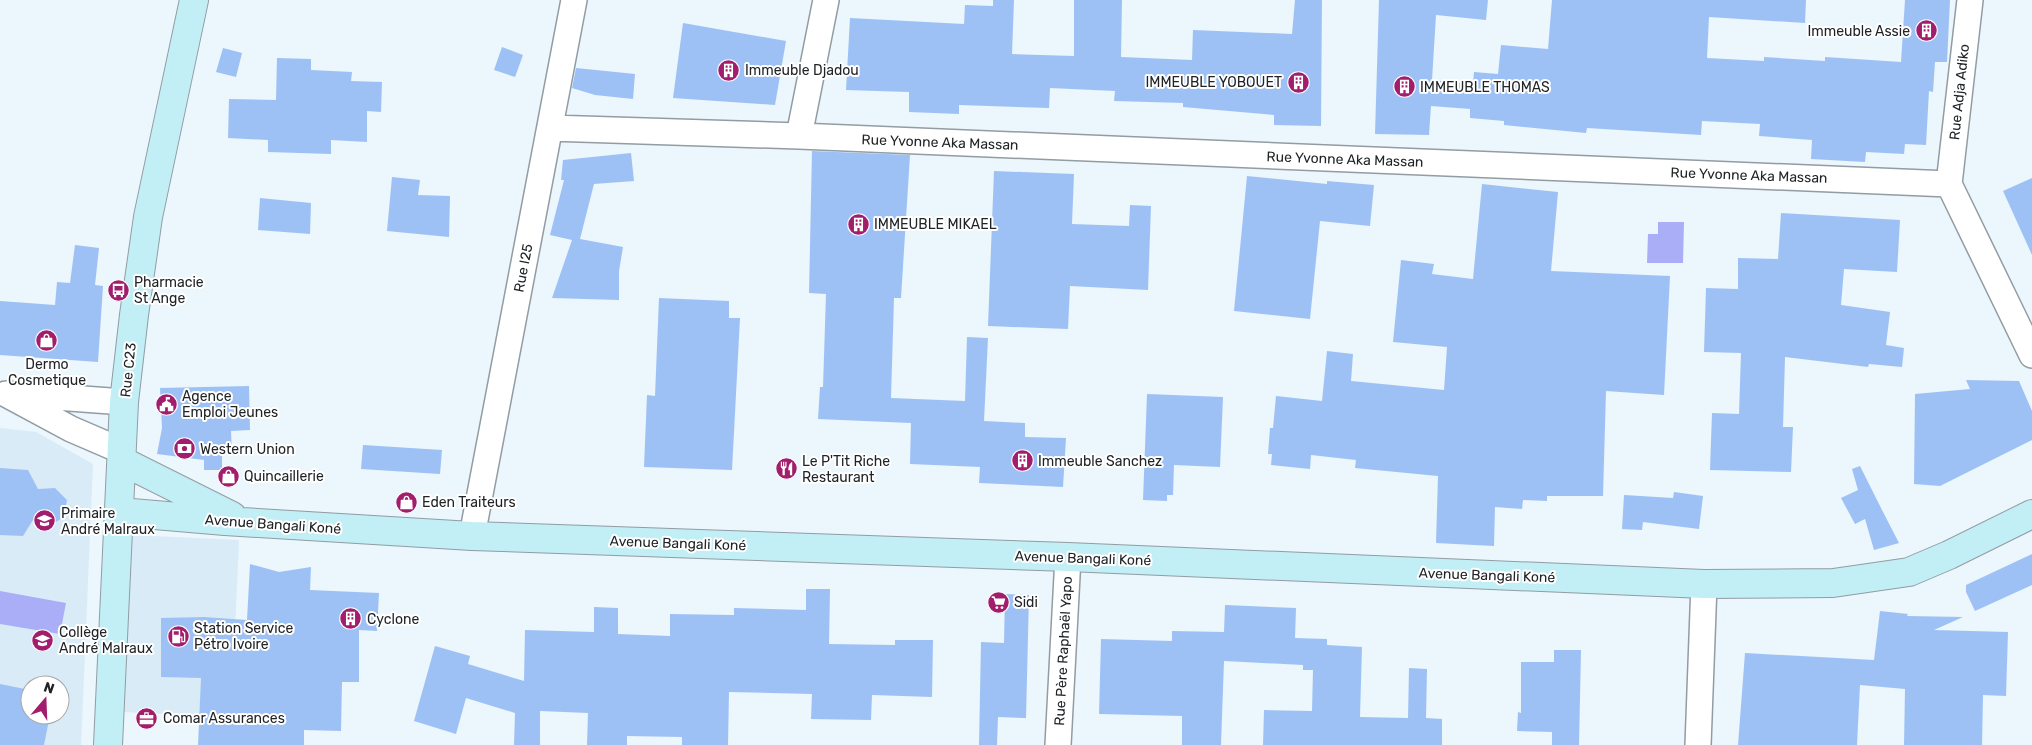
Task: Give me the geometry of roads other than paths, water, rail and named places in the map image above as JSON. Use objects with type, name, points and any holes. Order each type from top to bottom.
[{"type":"street","name":"Rue C23","points":[[108,745],[124,402],[148,217],[194,0]]},
{"type":"street","name":"Rue I25","points":[[472,536],[574,0]]},
{"type":"street","points":[[799,136],[826,0]]},
{"type":"street","name":"Rue Adja Adiko","points":[[1949,184],[1970,0]]},
{"type":"street","name":"Rue Yvonne Aka Massan","points":[[550,128],[799,136],[1949,184]]},
{"type":"street","points":[[1949,184],[2032,355]]},
{"type":"street","points":[[3,393],[124,402]]},
{"type":"street","points":[[3,393],[245,522]]},
{"type":"street","name":"Avenue Bangali Koné","points":[[120,512],[472,536],[1068,557],[1704,584],[1833,583],[1908,572],[1949,555],[2032,514]]},
{"type":"street","name":"Rue Père Raphaël Yapo","points":[[1058,745],[1068,557]]},
{"type":"street","points":[[1698,745],[1704,584]]},
{"type":"water","points":[[1658,222],[1684,222],[1683,263],[1647,263],[1648,234],[1658,234]]},
{"type":"water","points":[[0,591],[66,603],[60,634],[0,624]]},
{"type":"place","name":"Immeuble Assie","points":[[1926,31]]},
{"type":"place","name":"Immeuble Djadou","points":[[729,70]]},
{"type":"place","name":"IMMEUBLE YOBOUET","points":[[1298,82]]},
{"type":"place","name":"IMMEUBLE THOMAS","points":[[1404,87]]},
{"type":"place","name":"IMMEUBLE MIKAEL","points":[[858,224]]},
{"type":"place","name":"Pharmacie St Ange","points":[[118,290]]},
{"type":"place","name":"Dermo Cosmetique","points":[[47,341]]},
{"type":"place","name":"Agence Emploi Jeunes","points":[[166,404]]},
{"type":"place","name":"Western Union","points":[[184,449]]},
{"type":"place","name":"Immeuble Sanchez","points":[[1022,461]]},
{"type":"place","name":"Le P'Tit Riche Restaurant","points":[[786,469]]},
{"type":"place","name":"Quincaillerie","points":[[228,476]]},
{"type":"place","name":"Eden Traiteurs","points":[[406,502]]},
{"type":"place","name":"Primaire André Malraux","points":[[45,521]]},
{"type":"place","name":"Sidi","points":[[998,602]]},
{"type":"place","name":"Cyclone","points":[[351,619]]},
{"type":"place","name":"Station Service Pétro Ivoire","points":[[178,636]]},
{"type":"place","name":"Collège André Malraux","points":[[43,640]]},
{"type":"place","name":"Comar Assurances","points":[[147,718]]}]
